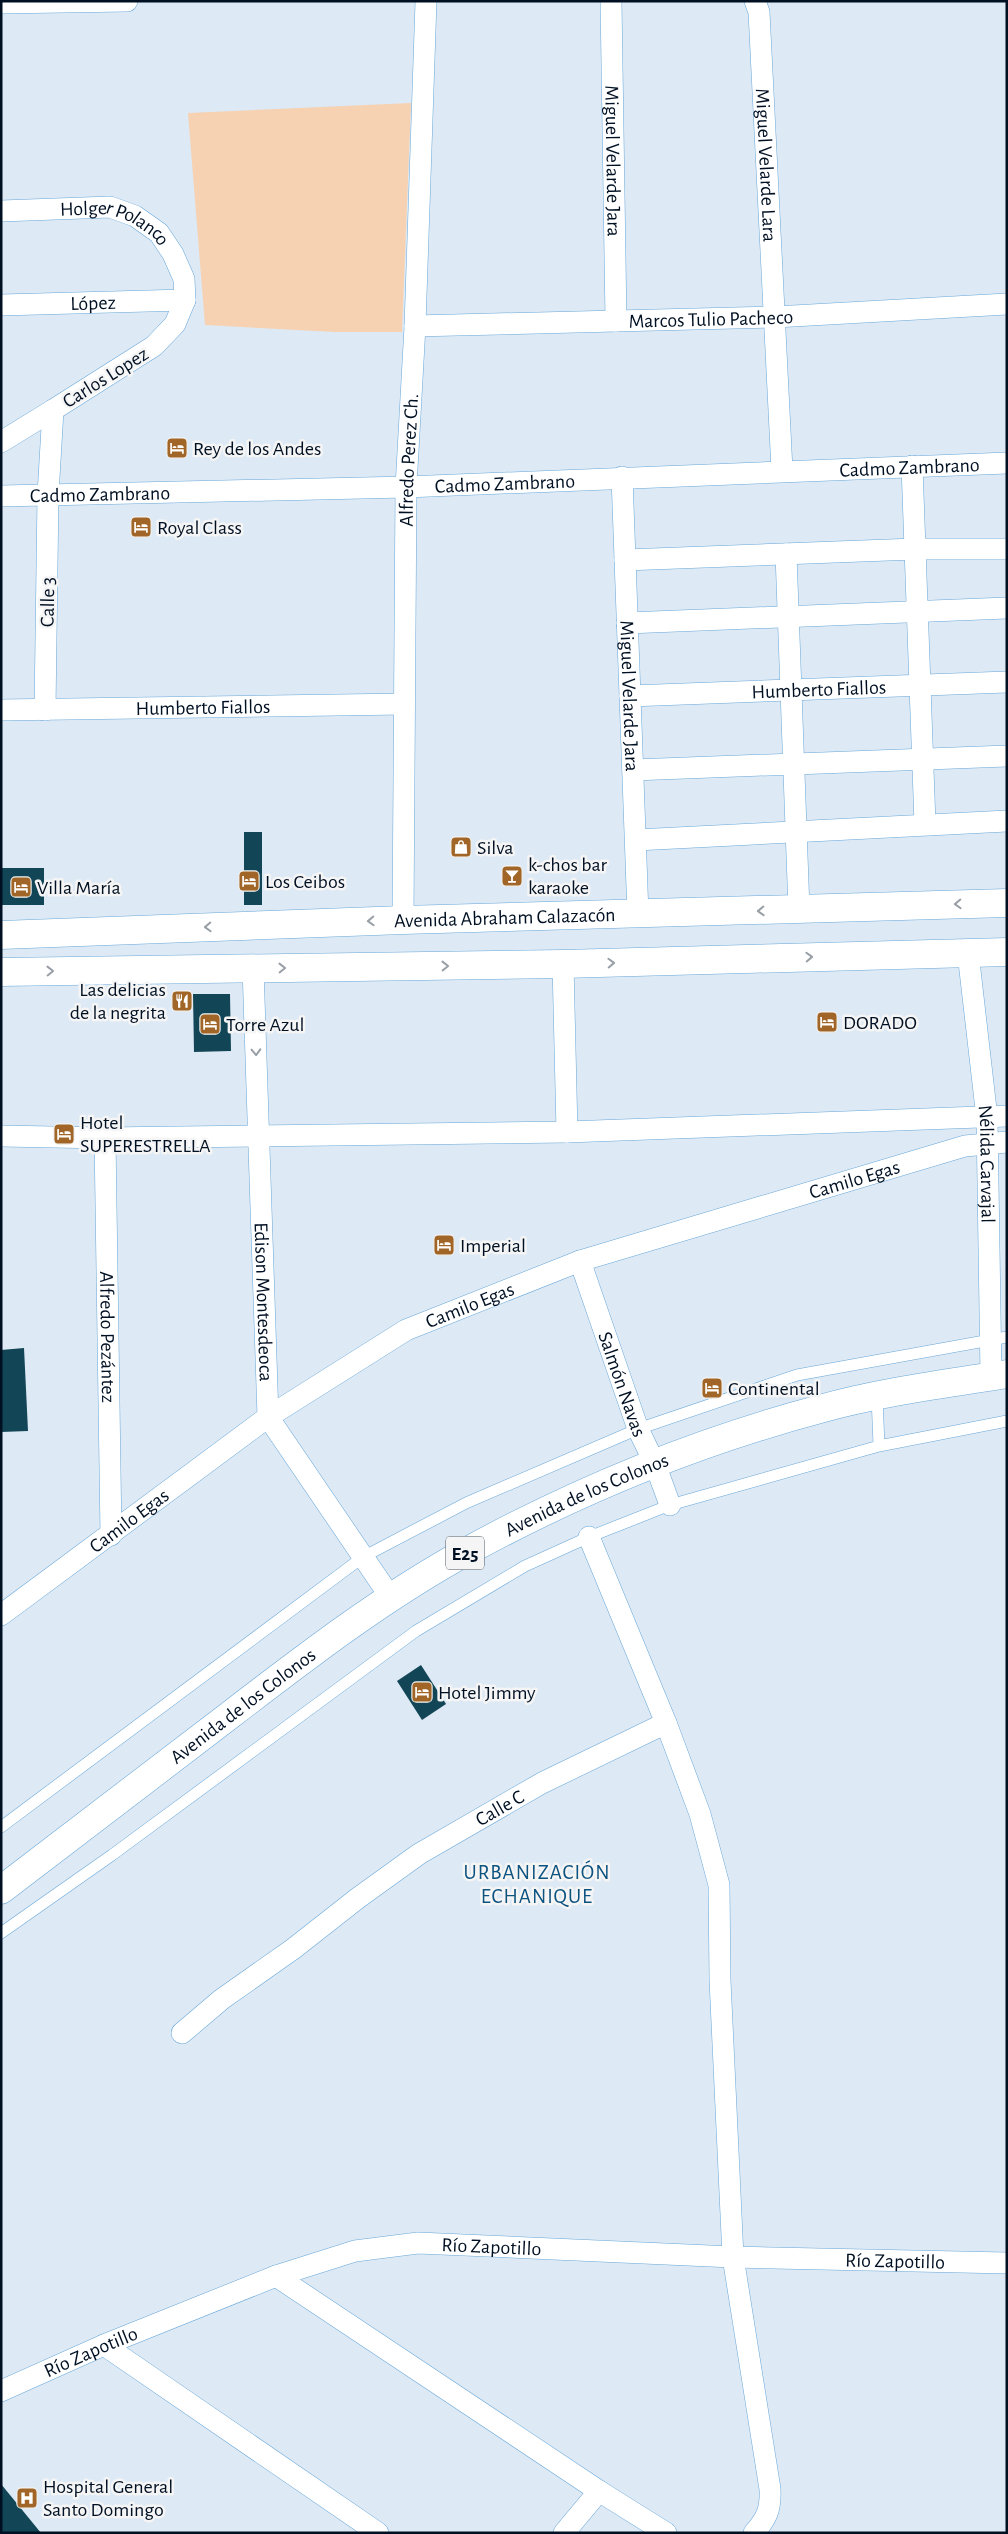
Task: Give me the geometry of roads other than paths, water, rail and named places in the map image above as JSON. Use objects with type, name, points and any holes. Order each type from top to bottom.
[{"type":"main road","name":"Avenida Abraham Calazacón","points":[[1,935],[403,920],[638,915],[1007,903]]},
{"type":"main road","points":[[1,972],[563,964],[1007,952]]},
{"type":"main road","name":"Avenida de los Colonos","points":[[1,1890],[288,1670],[391,1598],[471,1549],[561,1504],[655,1464],[744,1432],[820,1408],[999,1375]]},
{"type":"street","points":[[1,3],[127,1]]},
{"type":"street","name":"Alfredo Perez Ch.","points":[[403,920],[406,487],[415,326],[426,1]]},
{"type":"street","name":"Miguel Velarde Jara","points":[[611,1],[616,321]]},
{"type":"street","name":"Miguel Velarde Lara","points":[[757,7],[782,470]]},
{"type":"street","name":"Holger Polanco","points":[[1,211],[110,207],[135,216],[159,233],[173,254],[184,279],[185,300],[175,324]]},
{"type":"street","name":"López","points":[[1,305],[185,300]]},
{"type":"street","name":"Marcos Tulio Pacheco","points":[[415,326],[774,318],[1007,304]]},
{"type":"street","name":"Carlos Lopez","points":[[48,495],[53,410],[154,346],[175,324]]},
{"type":"street","points":[[1,442],[53,410]]},
{"type":"street","name":"Cadmo Zambrano","points":[[1,496],[406,487],[782,470],[1007,463]]},
{"type":"street","points":[[912,466],[925,824]]},
{"type":"street","name":"Miguel Velarde Jara","points":[[622,477],[638,915]]},
{"type":"street","name":"Calle 3","points":[[45,710],[48,495]]},
{"type":"street","points":[[625,560],[915,549],[1007,549]]},
{"type":"street","points":[[786,554],[799,910]]},
{"type":"street","points":[[627,623],[1007,608]]},
{"type":"street","name":"Humberto Fiallos","points":[[630,696],[1007,682]]},
{"type":"street","name":"Humberto Fiallos","points":[[1,710],[404,704]]},
{"type":"street","points":[[633,770],[1007,756]]},
{"type":"street","points":[[636,840],[1007,821]]},
{"type":"street","name":"Nélida Carvajal","points":[[968,953],[997,1117],[999,1375]]},
{"type":"street","points":[[563,964],[567,1132]]},
{"type":"street","name":"Edison Montesdeoca","points":[[253,968],[268,1417]]},
{"type":"street","points":[[1,1136],[105,1138],[567,1132],[997,1117]]},
{"type":"street","name":"Alfredo Pezántez","points":[[105,1138],[110,1535]]},
{"type":"street","name":"Camilo Egas","points":[[1,1615],[268,1417],[406,1330],[580,1262],[956,1149],[997,1143]]},
{"type":"street","name":"Salmón Navas","points":[[580,1262],[638,1429],[655,1464],[670,1505]]},
{"type":"street","points":[[268,1417],[391,1598]]},
{"type":"street","points":[[589,1536],[666,1723],[700,1814],[719,1885],[720,1980],[733,2257],[770,2489],[771,2506],[767,2519],[754,2533]]},
{"type":"street","name":"Calle C","points":[[182,2033],[222,1999],[293,1949],[358,1898],[419,1854],[542,1783],[666,1723]]},
{"type":"street","name":"Río Zapotillo","points":[[1,2390],[104,2345],[276,2276],[355,2250],[418,2243],[733,2257],[1007,2262]]},
{"type":"street","points":[[276,2276],[599,2491],[666,2533]]},
{"type":"street","points":[[104,2345],[378,2533]]},
{"type":"street","points":[[564,2533],[599,2491]]},
{"type":"lane","points":[[1,1827],[363,1557],[466,1503],[638,1429],[797,1375],[998,1338]]},
{"type":"lane","points":[[877,1396],[879,1446]]},
{"type":"lane","points":[[1,1933],[112,1855],[416,1631],[525,1566],[589,1536],[670,1505],[879,1446],[1007,1422]]},
{"type":"place","name":"Rey de los Andes","points":[[177,448]]},
{"type":"place","name":"Royal Class","points":[[141,527]]},
{"type":"place","name":"Silva","points":[[461,847]]},
{"type":"place","name":"k-chos bar karaoke","points":[[512,876]]},
{"type":"place","name":"Los Ceibos","points":[[249,881]]},
{"type":"place","name":"Villa María","points":[[21,887]]},
{"type":"place","name":"Las delicias de la negrita","points":[[182,1001]]},
{"type":"place","name":"DORADO","points":[[827,1022]]},
{"type":"place","name":"Torre Azul","points":[[210,1024]]},
{"type":"place","name":"Hotel SUPERESTRELLA","points":[[64,1134]]},
{"type":"place","name":"Imperial","points":[[444,1245]]},
{"type":"place","name":"Continental","points":[[712,1388]]},
{"type":"place","name":"Hotel Jimmy","points":[[422,1692]]},
{"type":"place","name":"Hospital General Santo Domingo","points":[[27,2498]]},
{"type":"district","name":"URBANIZACIÓN ECHANIQUE","points":[[537,1884]]}]
